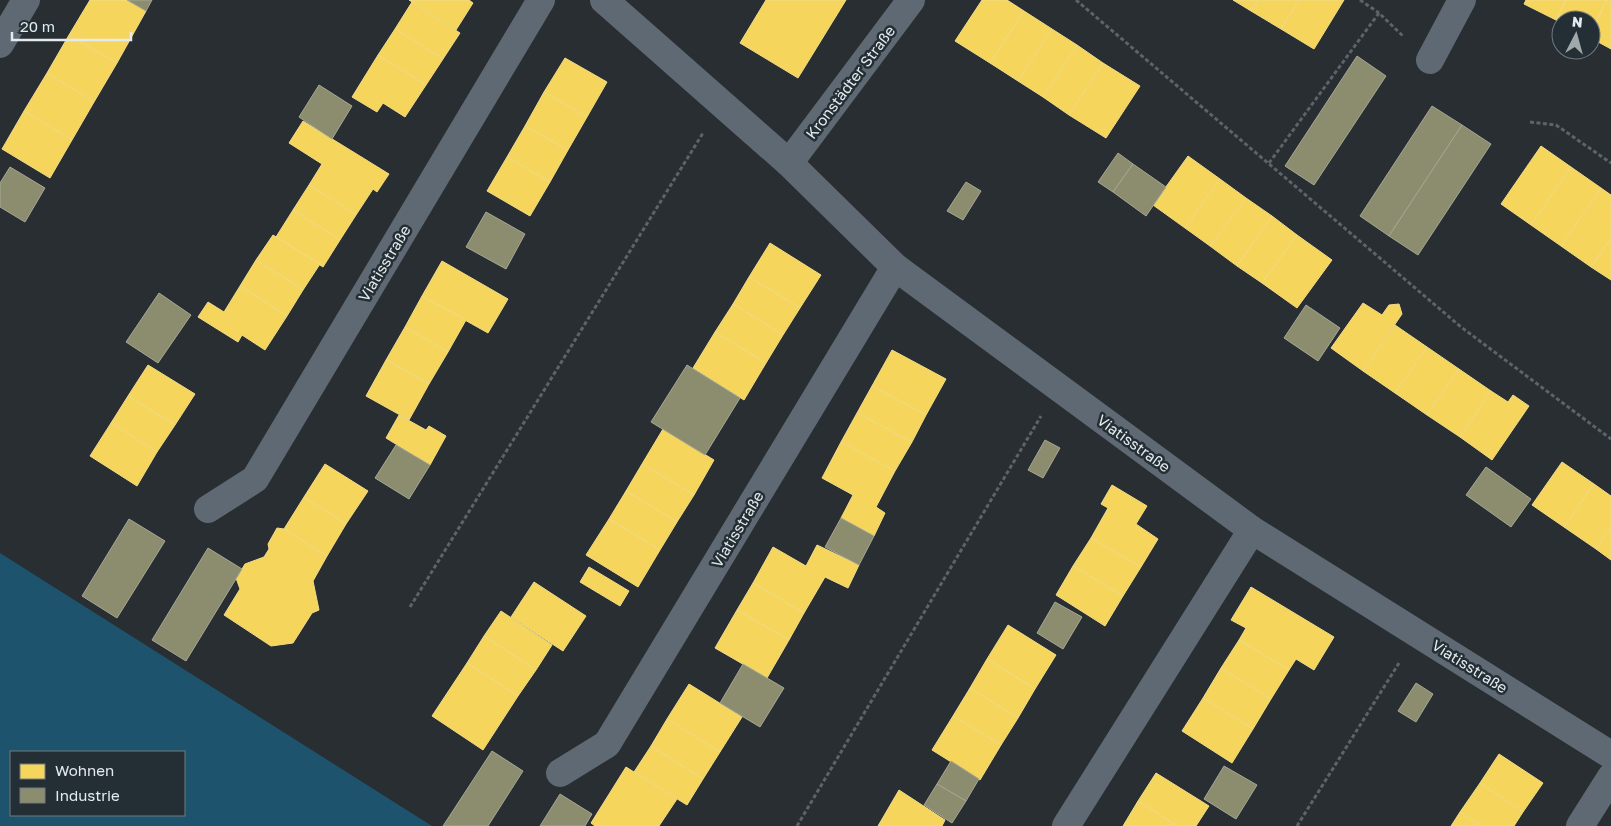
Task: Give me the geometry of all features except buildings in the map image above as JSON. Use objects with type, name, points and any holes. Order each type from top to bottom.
[{"type":"street","points":[[3,32],[26,0]]},
{"type":"street","name":"Viatisstraße","points":[[208,509],[255,480],[542,0]]},
{"type":"street","name":"Viatisstraße","points":[[604,0],[789,163],[895,267],[1252,530],[1611,755]]},
{"type":"street","name":"Kronstädter Straße","points":[[789,163],[911,0]]},
{"type":"street","points":[[1430,60],[1462,0]]},
{"type":"street","name":"Viatisstraße","points":[[560,773],[607,744],[895,267]]},
{"type":"street","points":[[1066,826],[1252,530]]},
{"type":"street","points":[[1580,826],[1611,778]]},
{"type":"path","points":[[1076,0],[1461,327],[1611,439]]},
{"type":"path","points":[[1360,0],[1379,13],[1430,60]]},
{"type":"path","points":[[1269,163],[1379,13]]},
{"type":"path","points":[[410,607],[722,104]]},
{"type":"path","points":[[1530,122],[1556,126],[1611,163]]},
{"type":"path","points":[[797,826],[1058,387]]},
{"type":"path","points":[[1297,826],[1417,633]]},
{"type":"shaded area","points":[[0,553],[432,826],[0,826]]}]
